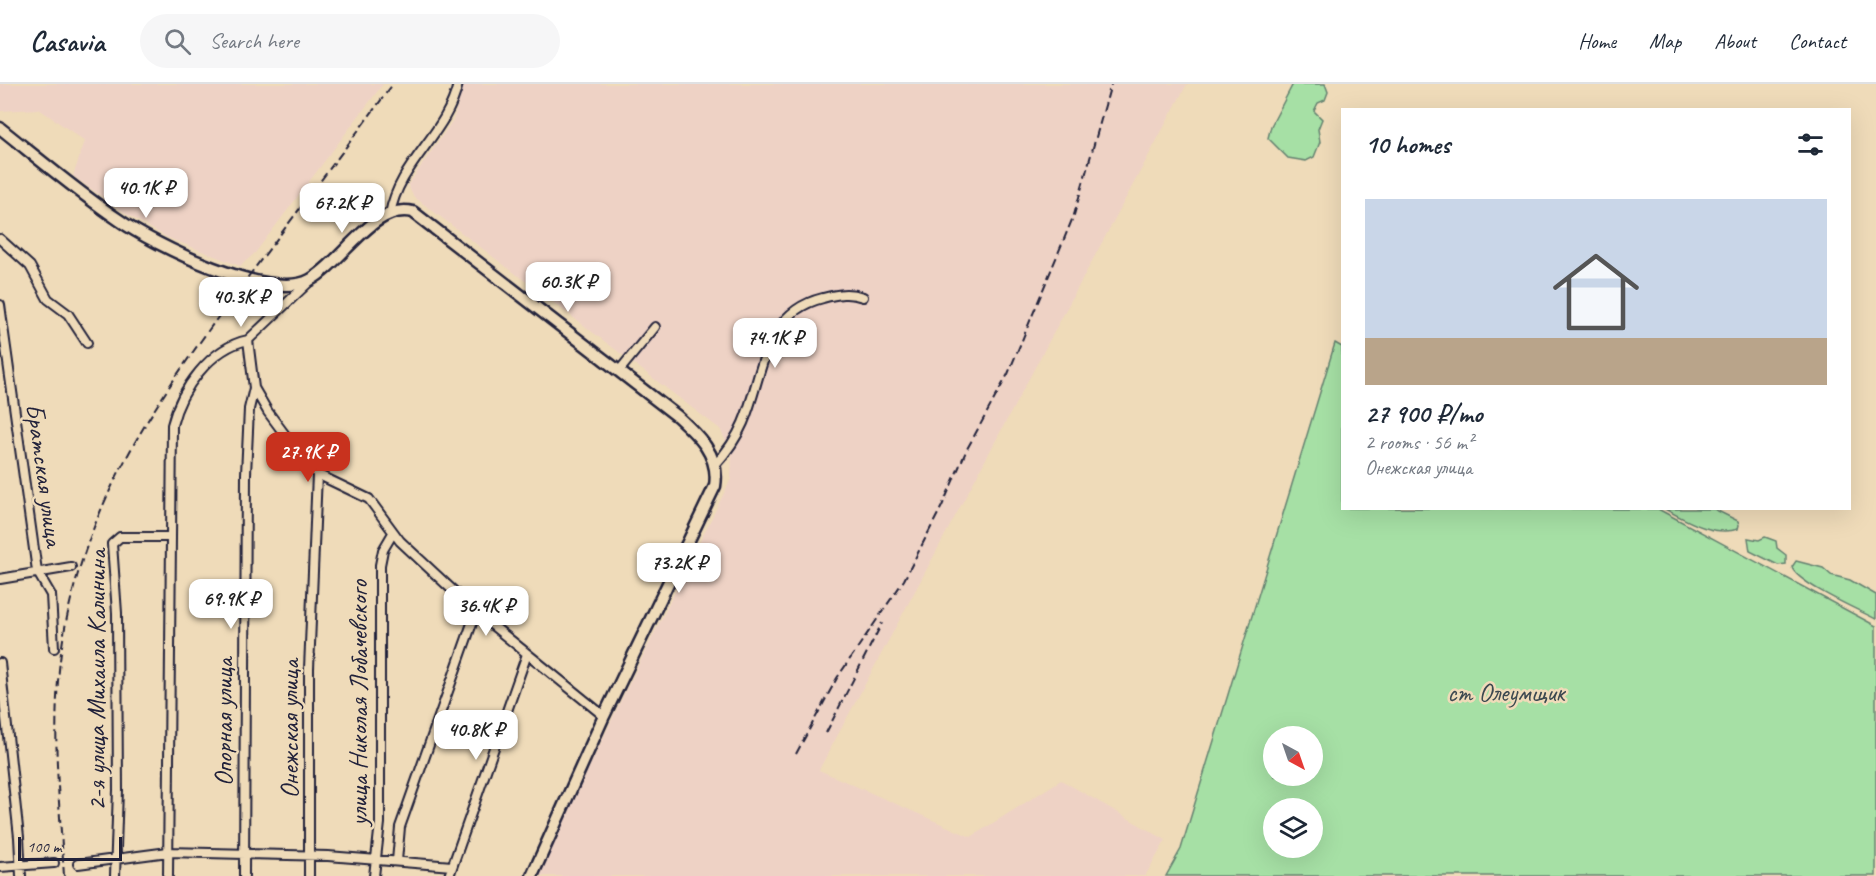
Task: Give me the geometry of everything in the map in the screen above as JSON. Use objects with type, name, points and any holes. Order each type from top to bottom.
[{"type":"main road","points":[[0,128],[120,221],[177,253],[246,279],[285,284],[310,281],[378,219],[408,211],[421,216],[695,433],[711,455],[715,465],[715,486],[604,716],[532,876]]},
{"type":"street","points":[[390,214],[401,180],[445,122],[458,84]]},
{"type":"street","points":[[0,239],[30,267],[48,299],[68,314],[87,343]]},
{"type":"street","points":[[168,876],[174,417],[193,382],[210,360],[228,346],[248,340],[310,281]]},
{"type":"street","points":[[715,465],[738,434],[773,337],[784,319],[799,306],[813,300],[848,293],[863,297]]},
{"type":"street","name":"Братская улица","points":[[0,305],[36,571],[51,595],[54,648]]},
{"type":"street","points":[[619,371],[655,327]]},
{"type":"street","points":[[248,340],[254,388],[268,412],[317,474],[369,499],[393,533],[476,612],[604,716]]},
{"type":"street","name":"Опорная улица","points":[[244,876],[246,474],[249,409],[254,388]]},
{"type":"street","name":"Онежская улица","points":[[309,876],[309,669],[317,474]]},
{"type":"street","name":"улица Николая Лобачевского","points":[[374,876],[380,823],[380,565],[383,550],[393,533]]},
{"type":"street","name":"2-я улица Михаила Калинина","points":[[115,876],[117,612],[112,544],[120,537],[171,537]]},
{"type":"street","points":[[0,579],[36,571],[71,567]]},
{"type":"street","points":[[397,861],[400,828],[476,612]]},
{"type":"street","points":[[449,876],[527,654]]},
{"type":"street","points":[[0,663],[19,837],[21,876]]},
{"type":"street","points":[[78,864],[168,852],[309,856],[452,866]]},
{"type":"street","points":[[0,867],[54,863]]},
{"type":"shaded area","points":[[0,84],[383,84],[255,253],[240,266],[166,237],[126,214],[73,176],[85,141],[39,109],[0,111]]},
{"type":"shaded area","points":[[464,84],[1187,84],[819,770],[971,837],[1061,780],[1166,840],[1145,876],[538,876],[622,698],[731,479],[732,454],[720,429],[413,196],[408,185],[453,120]]},
{"type":"green space","points":[[1293,84],[1325,84],[1328,92],[1325,100],[1318,103],[1314,111],[1322,119],[1318,129],[1320,142],[1314,157],[1306,161],[1288,158],[1268,138],[1271,126]]},
{"type":"green space","name":"ст Олеумщик","points":[[1335,343],[1341,346],[1341,510],[1660,510],[1876,626],[1876,876],[1166,876],[1181,849]]},
{"type":"green space","points":[[1667,510],[1716,510],[1738,521],[1739,525],[1738,529],[1719,531],[1691,522]]},
{"type":"green space","points":[[1765,537],[1776,541],[1777,548],[1786,555],[1786,564],[1778,565],[1750,551],[1748,538],[1759,540]]},
{"type":"green space","points":[[1796,561],[1823,568],[1831,575],[1850,580],[1876,595],[1876,619],[1829,596],[1804,580],[1792,567]]},
{"type":"railway","points":[[64,876],[57,754],[58,681],[66,622],[80,566],[100,513],[124,463],[152,414],[183,367],[393,84]]},
{"type":"railway","points":[[796,754],[837,678],[904,580],[942,506],[967,449],[1008,374],[1074,215],[1111,84]]},
{"type":"railway","points":[[826,733],[882,623]]}]
